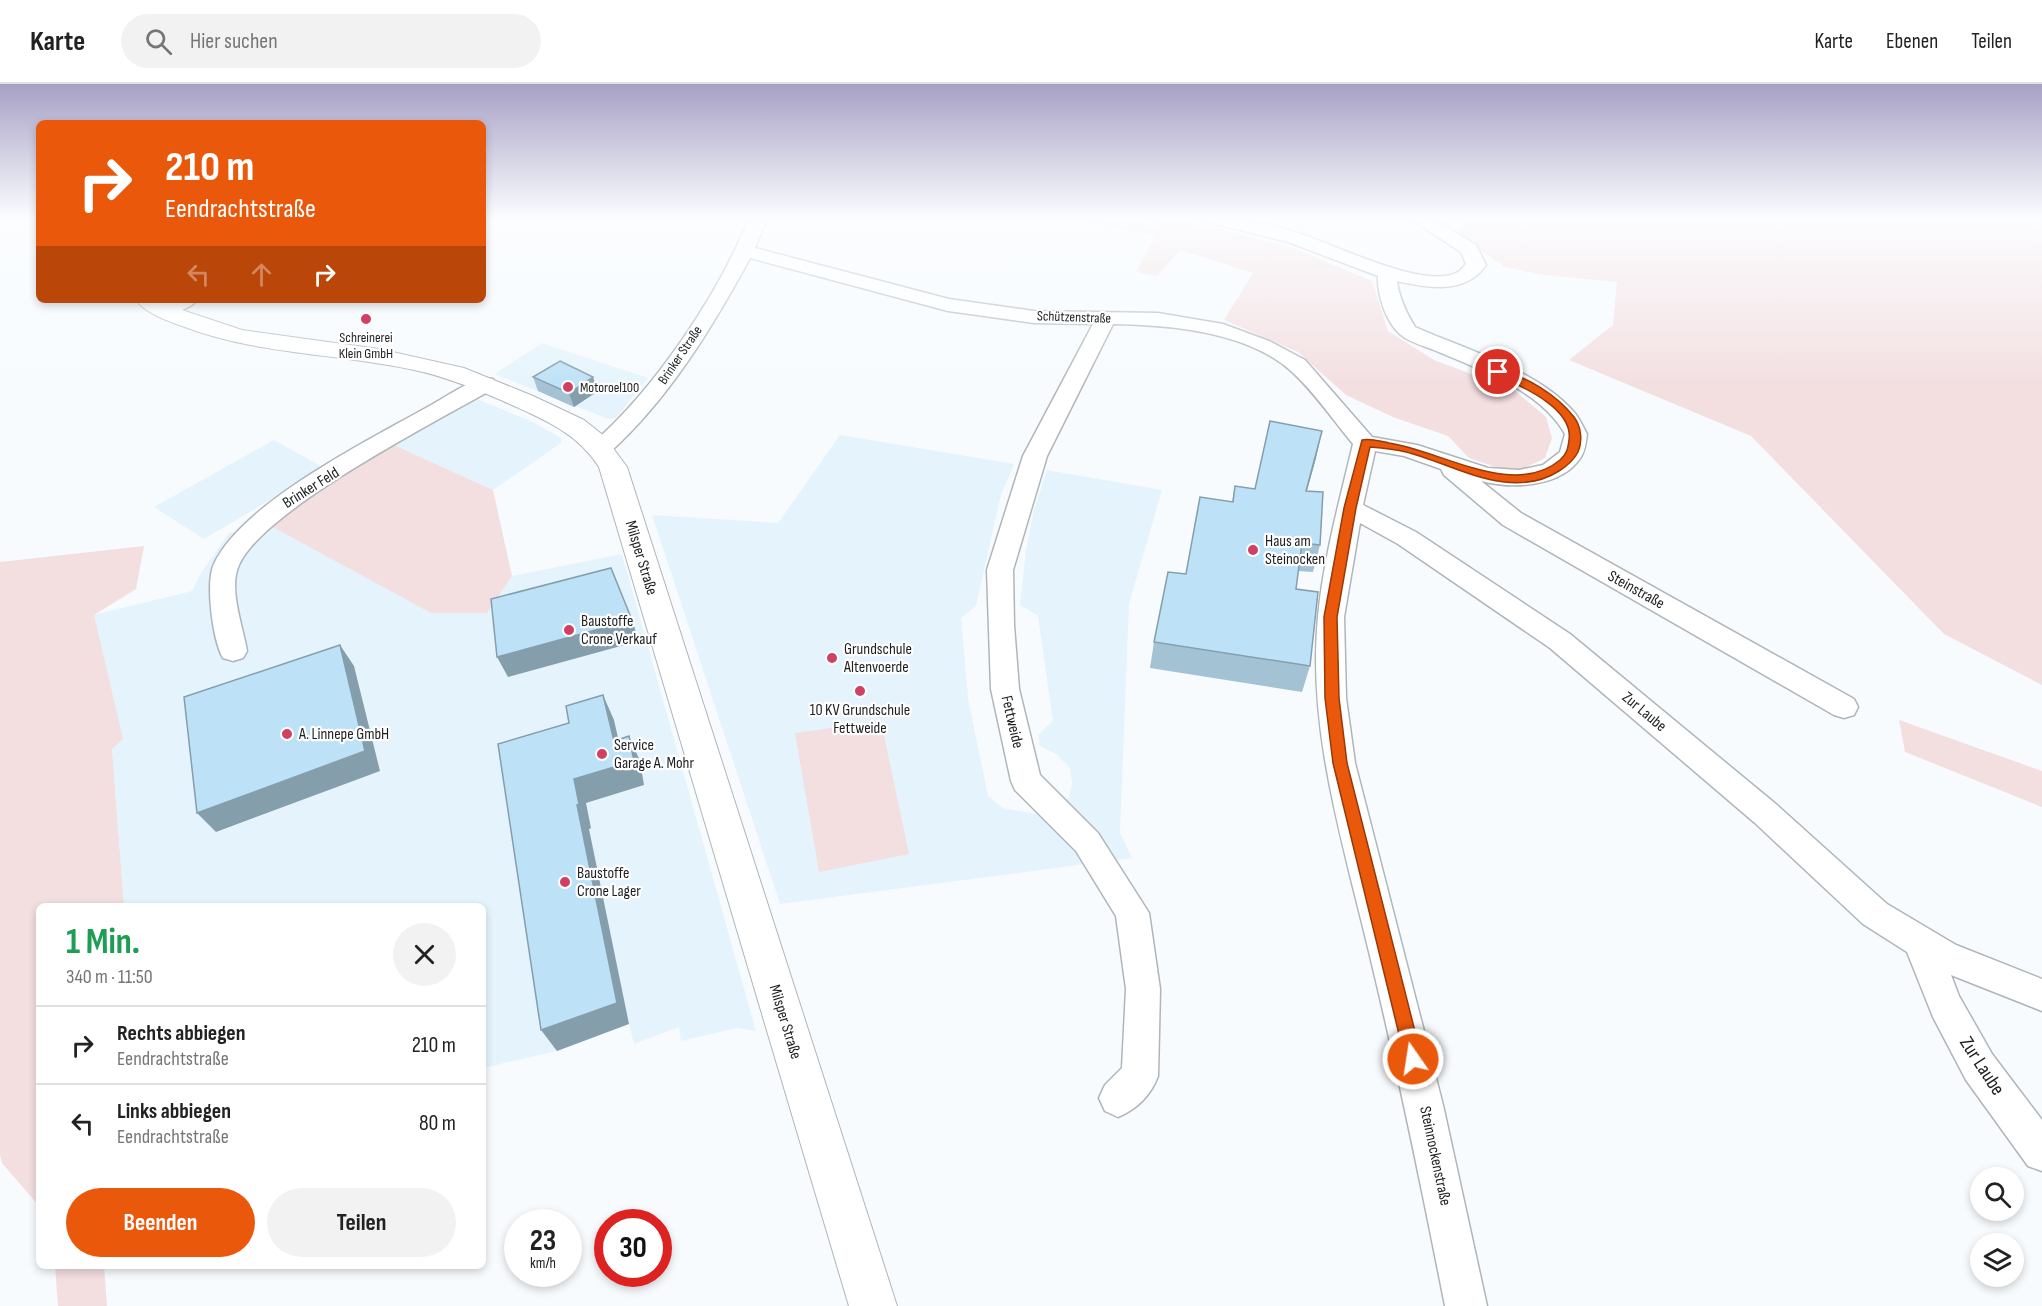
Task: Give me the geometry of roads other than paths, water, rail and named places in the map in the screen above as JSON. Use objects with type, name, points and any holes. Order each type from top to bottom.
[{"type":"street","name":"Brinker Straße","points":[[601,447],[641,411],[672,369],[731,275]]},
{"type":"street","name":"Schützenstraße","points":[[836,275],[948,305],[1034,317],[1158,319],[1216,328],[1262,345],[1297,365],[1365,442]]},
{"type":"street","points":[[1365,442],[1408,449],[1483,475],[1508,478],[1534,477],[1565,462],[1573,451],[1576,435],[1572,423],[1559,406],[1538,391],[1408,331],[1396,314],[1388,275]]},
{"type":"street","points":[[1403,275],[1436,282],[1457,280],[1466,275]]},
{"type":"street","name":"Milsper Straße","points":[[154,305],[195,325],[239,336],[412,362],[486,384],[571,423],[589,434],[601,447],[613,467],[873,1306]]},
{"type":"street","name":"Fettweide","points":[[1106,318],[1035,456],[1000,570],[1005,689],[1026,781],[1087,842],[1132,913],[1143,989],[1140,1076],[1118,1098]]},
{"type":"street","name":"Brinker Feld","points":[[233,651],[223,584],[226,565],[235,550],[293,497],[486,384]]},
{"type":"street","name":"Steinnockenstraße","points":[[1365,442],[1350,508],[1331,617],[1332,698],[1340,763],[1419,1082],[1466,1306]]},
{"type":"street","name":"Steinstraße","points":[[1438,459],[1512,519],[1844,707]]},
{"type":"street","name":"Zur Laube","points":[[1350,508],[1407,538],[1560,641],[1766,814],[1875,914],[1944,956],[2011,986],[2042,995]]},
{"type":"street","name":"Zur Laube","points":[[1920,941],[1945,1005],[1979,1067],[2042,1152]]},
{"type":"place","name":"Schreinerei Klein GmbH","points":[[366,319]]},
{"type":"place","name":"Motoroel100","points":[[568,387]]},
{"type":"place","name":"Haus am Steinocken","points":[[1253,550]]},
{"type":"place","name":"Baustoffe Crone Verkauf","points":[[569,630]]},
{"type":"place","name":"Grundschule Altenvoerde","points":[[832,658]]},
{"type":"place","name":"10 KV Grundschule Fettweide","points":[[860,691]]},
{"type":"place","name":"A. Linnepe GmbH","points":[[287,734]]},
{"type":"place","name":"Service Garage A. Mohr","points":[[602,754]]},
{"type":"place","name":"Baustoffe Crone Lager","points":[[565,882]]}]
